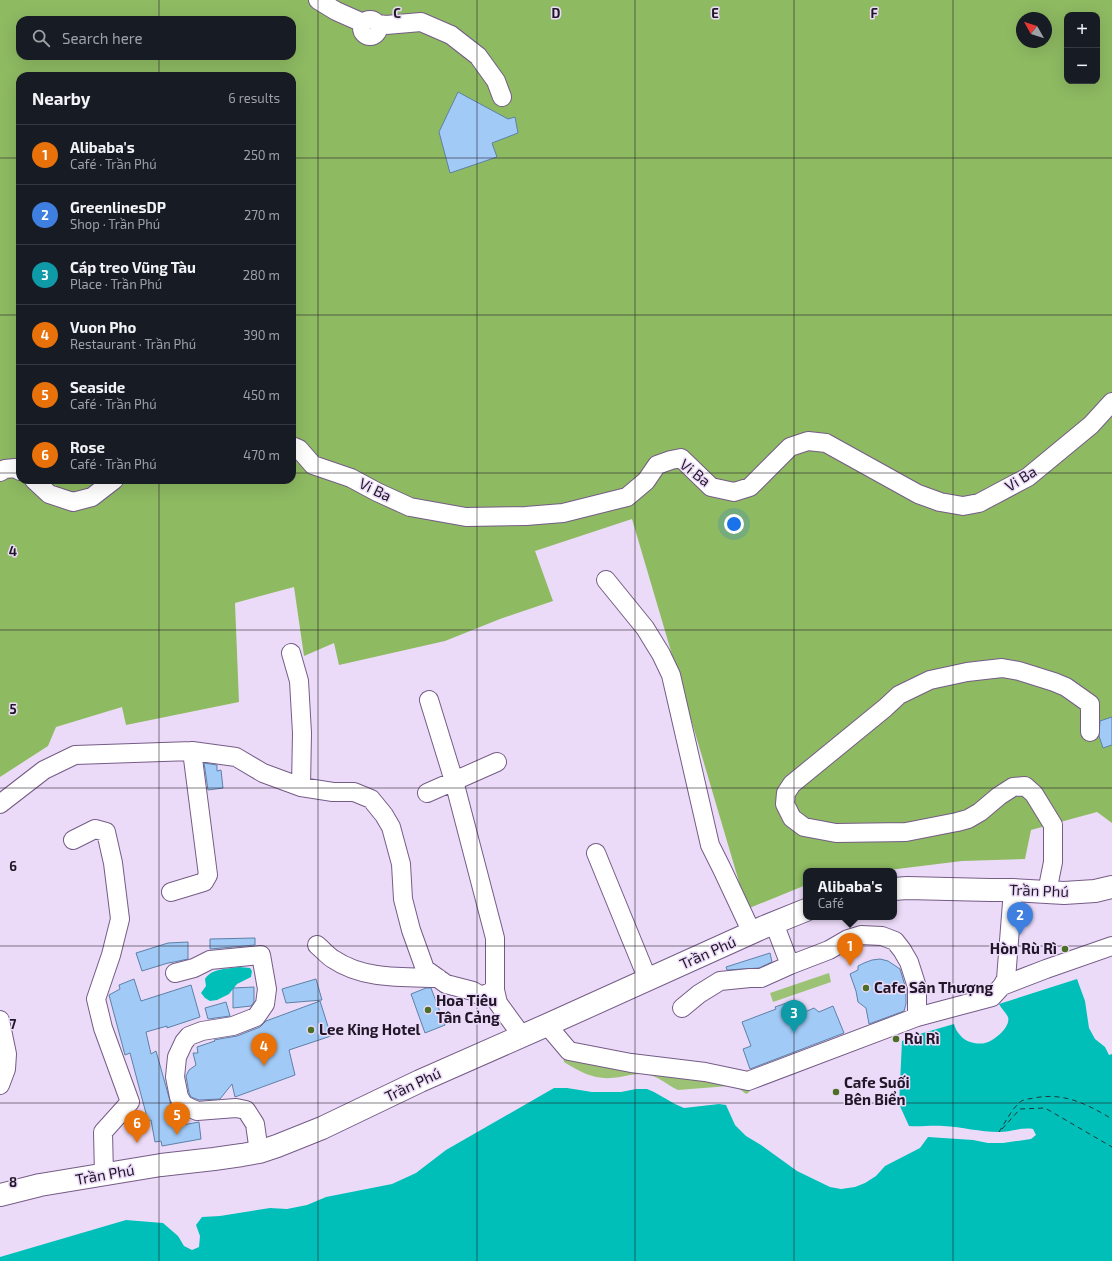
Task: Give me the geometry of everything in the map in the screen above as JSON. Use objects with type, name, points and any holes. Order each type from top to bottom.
[{"type":"main road","name":"Trần Phú","points":[[897,889],[1013,890],[1064,894],[1112,886]]},
{"type":"main road","name":"Trần Phú","points":[[0,1195],[40,1186],[161,1165],[259,1152],[277,1146],[322,1128],[420,1081],[803,911]]},
{"type":"street","points":[[322,1],[336,11],[370,24],[386,25],[421,22],[451,35],[478,56],[496,81],[502,97]]},
{"type":"street","name":"Vi Ba","points":[[296,448],[299,449],[313,465],[351,478],[410,507],[466,518],[562,513],[627,498],[646,481],[657,465],[681,458],[711,487],[734,492],[750,487],[790,447],[808,441],[826,443],[918,494],[940,502],[963,506],[979,503],[1028,477],[1092,425],[1112,402]]},
{"type":"street","points":[[0,472],[6,469],[16,469]]},
{"type":"street","points":[[38,484],[49,494],[73,502],[92,497],[109,484]]},
{"type":"street","points":[[606,580],[645,628],[661,654],[670,675],[710,845],[752,933]]},
{"type":"street","points":[[291,653],[299,681],[302,733],[301,787]]},
{"type":"street","points":[[1047,892],[1053,862],[1053,825],[1034,794],[1025,786],[1013,787],[999,796],[980,812],[968,819],[906,832],[836,833],[804,827],[792,818],[785,804],[786,793],[792,784],[899,695],[930,680],[967,672],[1002,668],[1019,671],[1066,687],[1090,704],[1090,732]]},
{"type":"street","points":[[429,700],[454,781],[495,938],[495,990],[498,1003],[522,1036]]},
{"type":"street","points":[[171,892],[204,882],[208,874],[192,751]]},
{"type":"street","points":[[0,804],[44,770],[75,755],[192,751],[236,757],[263,773],[301,787],[333,792],[354,792],[371,799],[391,827],[401,864],[403,899],[411,930],[425,969],[446,984],[473,991],[481,996],[495,990]]},
{"type":"street","points":[[427,793],[497,762]]},
{"type":"street","points":[[72,840],[95,829],[106,832],[113,863],[120,919],[111,955],[96,999],[103,1028],[130,1102],[103,1132],[104,1175]]},
{"type":"street","points":[[596,853],[648,980]]},
{"type":"street","points":[[547,1025],[569,1051],[631,1063],[700,1071],[748,1081],[917,1017],[992,997],[1006,979],[1013,890]]},
{"type":"street","points":[[774,923],[790,965]]},
{"type":"street","points":[[682,1008],[699,994],[720,981],[761,978],[829,950],[848,939],[861,935],[882,936],[895,941],[902,950],[909,962],[917,987],[917,1017]]},
{"type":"street","points":[[317,945],[333,959],[357,971],[393,977],[438,978]]},
{"type":"street","points":[[1002,986],[1112,946]]},
{"type":"street","points":[[175,973],[194,968],[210,960],[261,955],[267,989],[265,1004],[256,1017],[233,1026],[202,1031],[189,1036],[184,1042],[177,1057],[175,1077],[179,1096],[184,1105],[189,1108],[197,1111],[236,1108],[246,1110],[255,1124],[259,1152]]},
{"type":"street","points":[[0,1020],[7,1054],[6,1069],[0,1085]]},
{"type":"shaded area","points":[[0,0],[1112,0],[1112,823],[1097,812],[1031,830],[1025,859],[962,861],[897,869],[803,868],[803,886],[747,909],[632,519],[535,551],[553,601],[500,619],[445,641],[339,665],[334,643],[304,656],[294,587],[235,603],[239,702],[126,725],[122,707],[56,727],[48,746],[0,777]]},
{"type":"shaded area","points":[[239,967],[250,968],[252,971],[251,977],[237,984],[229,994],[217,1000],[210,1001],[201,993],[206,986],[205,979],[208,975],[216,971]]},
{"type":"shaded area","points":[[829,973],[831,982],[773,1002],[770,993]]},
{"type":"shaded area","points":[[1077,979],[1085,1001],[1089,1028],[1095,1039],[1105,1047],[1109,1055],[1112,1054],[1112,1261],[0,1261],[0,1257],[126,1220],[163,1223],[178,1236],[184,1246],[192,1250],[199,1247],[200,1236],[196,1225],[202,1217],[220,1216],[270,1208],[287,1209],[307,1205],[326,1197],[392,1184],[416,1173],[446,1150],[554,1088],[567,1088],[592,1092],[621,1092],[636,1089],[647,1089],[684,1108],[719,1104],[726,1105],[735,1125],[746,1136],[797,1171],[830,1187],[841,1189],[855,1187],[876,1176],[885,1166],[920,1148],[928,1137],[1003,1143],[1031,1139],[1036,1135],[1033,1129],[999,1132],[943,1126],[909,1126],[899,1104],[902,1041],[916,1035],[954,1024],[959,1034],[968,1041],[978,1044],[989,1042],[997,1037],[1007,1025],[1008,1017],[999,1004]]},
{"type":"shaded area","points":[[563,1055],[752,1089],[746,1094],[737,1087],[729,1086],[678,1090],[658,1078],[644,1074],[612,1078],[590,1076],[564,1062]]},
{"type":"building","points":[[458,92],[508,119],[515,117],[518,133],[492,143],[497,157],[450,173],[439,132]]},
{"type":"building","points":[[1112,717],[1112,745],[1103,748],[1099,736],[1100,721]]},
{"type":"building","points":[[204,763],[217,765],[217,771],[221,770],[223,788],[208,790]]},
{"type":"building","points":[[255,938],[255,945],[210,949],[210,939]]},
{"type":"building","points":[[188,942],[188,959],[142,971],[136,953],[168,943]]},
{"type":"building","points":[[770,953],[772,962],[759,968],[727,970],[726,967]]},
{"type":"building","points":[[880,959],[888,961],[900,969],[906,989],[906,1004],[904,1011],[869,1024],[866,1008],[858,1002],[850,974],[858,970],[858,966],[864,963]]},
{"type":"building","points":[[134,979],[141,1001],[191,985],[200,1017],[167,1028],[167,1026],[146,1032],[151,1054],[156,1051],[177,1126],[199,1122],[201,1139],[162,1146],[161,1141],[155,1142],[151,1120],[148,1121],[130,1053],[125,1055],[109,995],[120,989],[119,985]]},
{"type":"building","points":[[316,979],[322,1000],[286,1003],[282,989]]},
{"type":"building","points":[[254,987],[254,1002],[251,1006],[233,1008],[233,988]]},
{"type":"building","name":"Hoa Tiêu Tân Cảng","points":[[426,988],[431,988],[445,1025],[425,1033],[411,994]]},
{"type":"building","points":[[795,1000],[798,1015],[814,1008],[819,1012],[833,1006],[844,1033],[750,1069],[743,1049],[751,1046],[742,1022],[776,1009],[775,1007]]},
{"type":"building","points":[[320,1001],[331,1036],[289,1050],[295,1075],[235,1097],[232,1084],[220,1099],[199,1100],[191,1097],[186,1076],[189,1070],[196,1065],[193,1053],[198,1053],[197,1047],[215,1041],[214,1040],[237,1036],[260,1027],[266,1021]]},
{"type":"building","points":[[226,1002],[230,1016],[208,1019],[205,1008]]},
{"type":"ferry route","points":[[999,1132],[1017,1105],[1023,1100],[1027,1099],[1045,1097],[1065,1098],[1084,1104],[1112,1119]]},
{"type":"ferry route","points":[[1002,1129],[1020,1109],[1045,1108],[1112,1147]]},
{"type":"place","name":"GreenlinesDP","points":[[1020,935]]},
{"type":"place","name":"Hòn Rù Rì","points":[[1065,949]]},
{"type":"place","name":"Alibaba's","points":[[850,966]]},
{"type":"place","name":"Cafe Sân Thượng","points":[[866,988]]},
{"type":"place","name":"Hoa Tiêu Tân Cảng","points":[[428,1010]]},
{"type":"place","name":"Lee King Hotel","points":[[311,1030]]},
{"type":"place","name":"Cáp treo Vũng Tàu","points":[[794,1033]]},
{"type":"place","name":"Rù Rì","points":[[896,1039]]},
{"type":"place","name":"Vuon Pho","points":[[264,1066]]},
{"type":"place","name":"Cafe Suối Bên Biển","points":[[836,1092]]},
{"type":"place","name":"Seaside","points":[[177,1135]]},
{"type":"place","name":"Rose","points":[[137,1143]]}]
